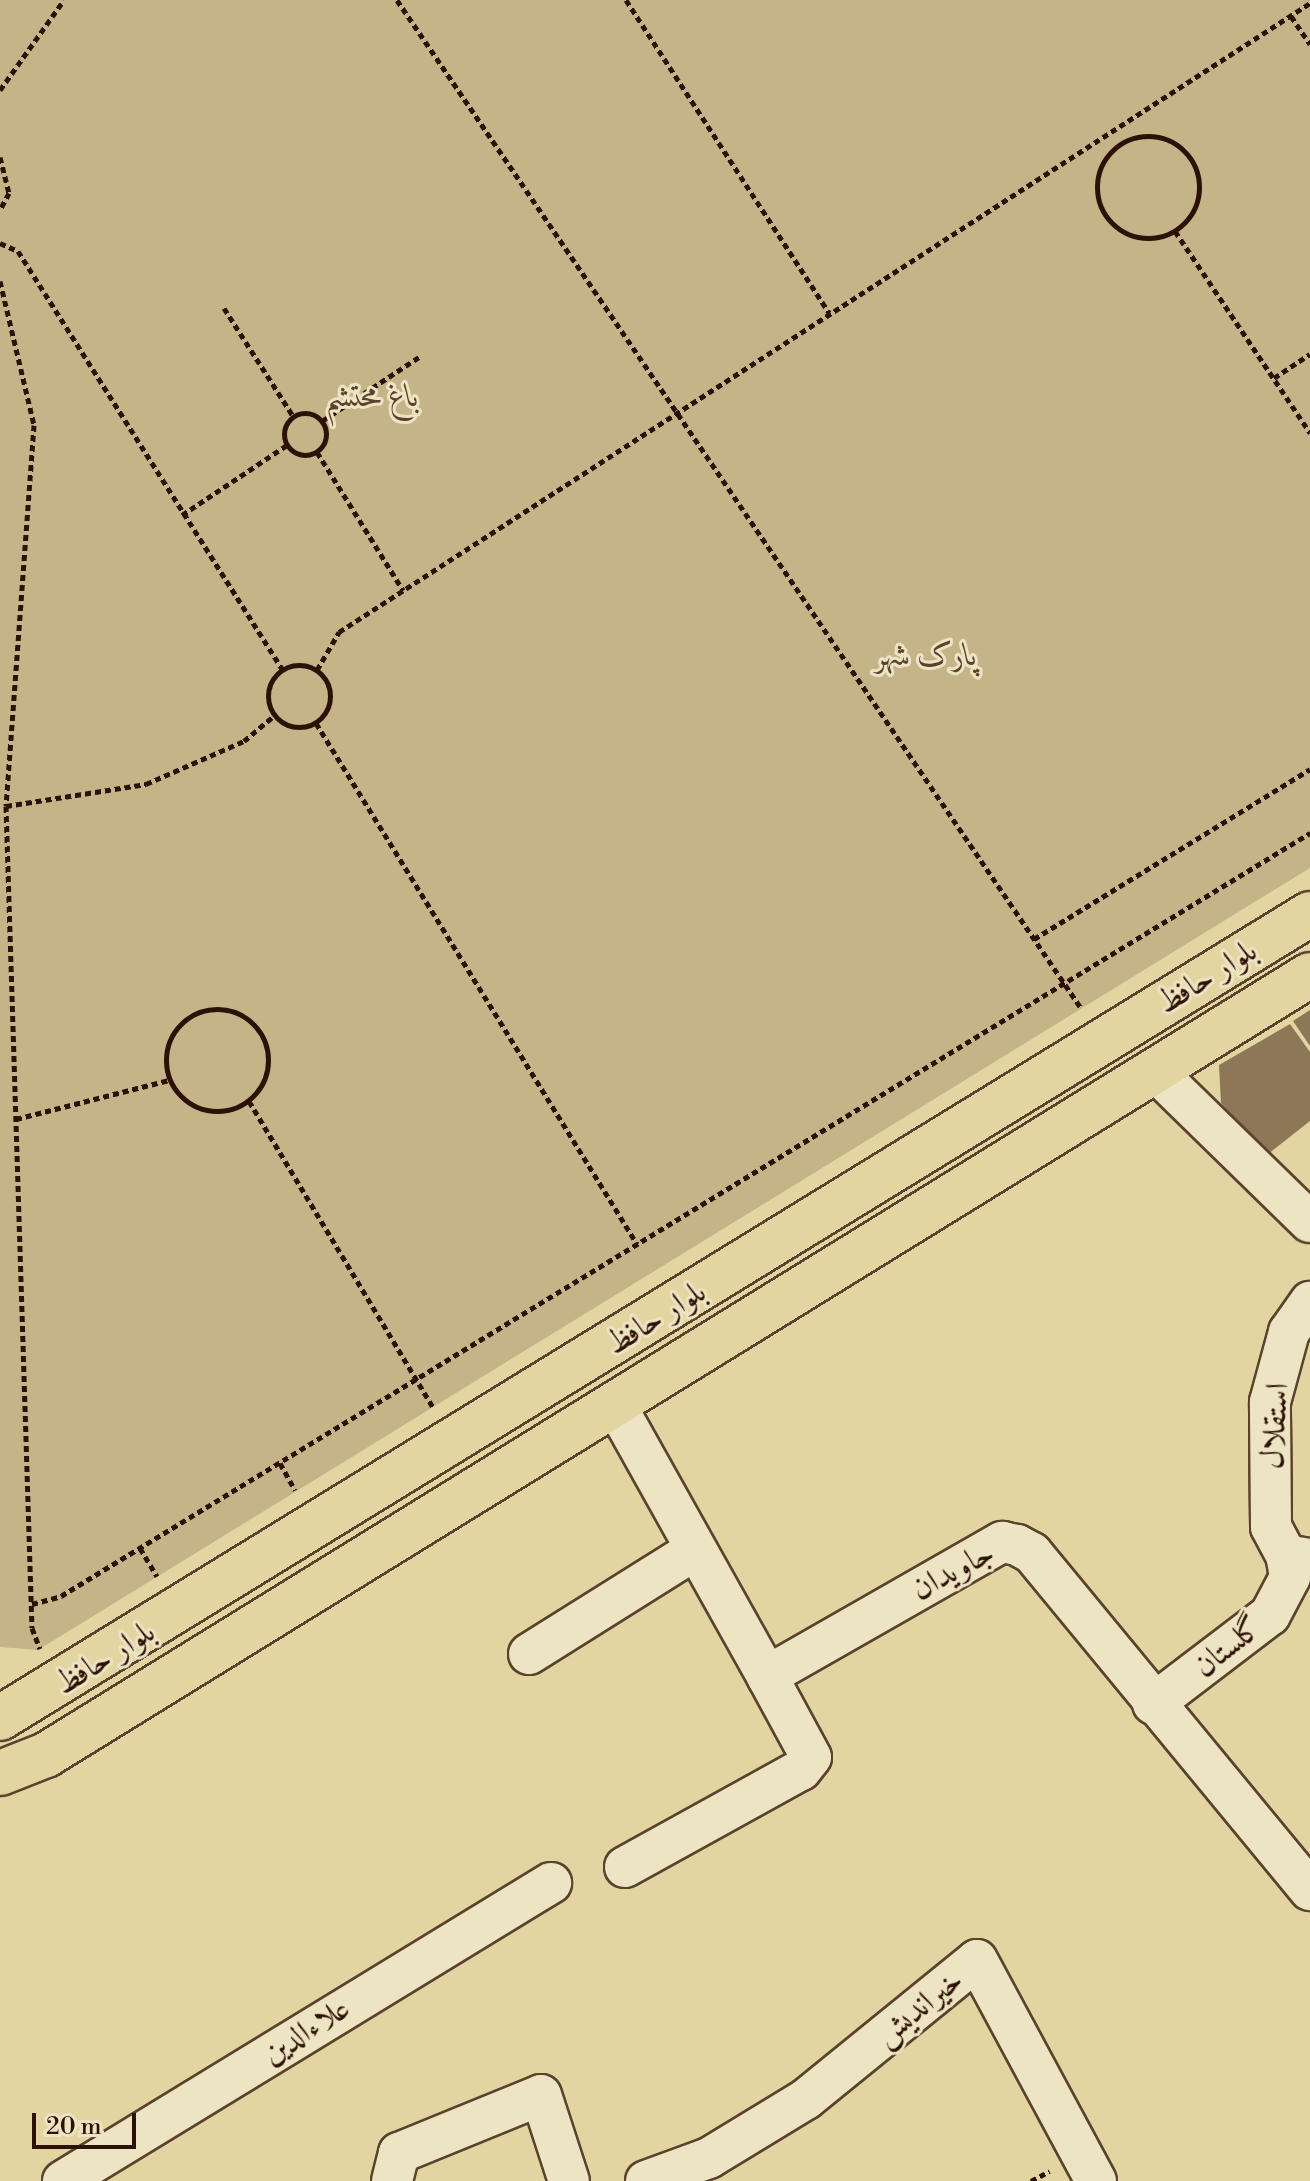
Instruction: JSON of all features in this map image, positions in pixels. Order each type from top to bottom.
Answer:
[{"type":"main road","name":"بلوار حافظ","points":[[0,1718],[55,1689],[1106,1024],[1310,914]]},
{"type":"main road","name":"بلوار حافظ","points":[[0,1773],[46,1755],[1310,975]]},
{"type":"main road","points":[[1106,1024],[1155,1071]]},
{"type":"street","points":[[1155,1071],[1310,1222]]},
{"type":"street","name":"استقلال","points":[[1298,1557],[1271,1527],[1270,1402],[1289,1332],[1310,1302]]},
{"type":"street","points":[[615,1404],[808,1746],[806,1764],[625,1867]]},
{"type":"street","name":"جاویدان","points":[[767,1676],[1002,1542],[1032,1553],[1153,1704],[1310,1890]]},
{"type":"street","points":[[529,1654],[695,1550]]},
{"type":"street","name":"گلستان","points":[[1153,1704],[1270,1615],[1298,1557]]},
{"type":"street","name":"علاءالدین","points":[[63,2181],[551,1883]]},
{"type":"street","name":"خیراندیش","points":[[646,2181],[709,2158],[806,2099],[977,1960],[1096,2181]]},
{"type":"street","points":[[392,2171],[541,2095],[569,2181]]},
{"type":"path","points":[[0,90],[64,0]]},
{"type":"path","points":[[397,0],[1064,983],[1106,1024]]},
{"type":"path","points":[[626,0],[829,313]]},
{"type":"path","points":[[317,670],[339,632],[1310,3]]},
{"type":"path","points":[[1291,16],[1310,44]]},
{"type":"path","points":[[1113,131],[1121,143]]},
{"type":"path","points":[[1121,143],[1165,139],[1190,161],[1199,193],[1175,231]]},
{"type":"path","points":[[1121,143],[1096,181],[1105,214],[1130,236],[1175,231]]},
{"type":"path","points":[[0,157],[9,193],[0,210]]},
{"type":"path","points":[[1175,231],[1310,433]]},
{"type":"path","points":[[0,243],[18,251],[282,669]]},
{"type":"path","points":[[0,281],[34,425],[6,806],[32,1628],[55,1689]]},
{"type":"path","points":[[224,308],[293,416]]},
{"type":"path","points":[[1274,378],[1310,354]]},
{"type":"path","points":[[322,421],[419,357]]},
{"type":"path","points":[[309,413],[322,421],[326,438],[317,452],[300,455],[287,445],[284,429],[293,416],[309,413]]},
{"type":"path","points":[[182,515],[287,445]]},
{"type":"path","points":[[317,452],[403,590]]},
{"type":"path","points":[[282,669],[317,670]]},
{"type":"path","points":[[282,669],[268,691],[275,715],[294,727],[316,723],[331,703],[317,670]]},
{"type":"path","points":[[6,806],[146,784],[244,741],[275,715]]},
{"type":"path","points":[[316,723],[637,1244]]},
{"type":"path","points":[[1034,939],[1310,769]]},
{"type":"path","points":[[32,1604],[61,1596],[1310,833]]},
{"type":"path","points":[[230,1010],[254,1025],[268,1050],[265,1078],[249,1101],[232,1110],[195,1107],[169,1080],[169,1043],[178,1027],[193,1014],[230,1010]]},
{"type":"path","points":[[16,1119],[169,1080]]},
{"type":"path","points":[[249,1101],[438,1416]]},
{"type":"path","points":[[280,1463],[302,1502]]},
{"type":"path","points":[[140,1548],[163,1587]]},
{"type":"green space","name":"پارک شهر","points":[[0,0],[1310,0],[1310,868],[38,1650],[0,1647]]},
{"type":"building","points":[[1310,1010],[1310,1046],[1293,1021]]},
{"type":"building","points":[[1290,1024],[1310,1052],[1310,1121],[1268,1154],[1221,1103],[1219,1065]]},
{"type":"park label","name":"باغ محتشم","points":[[372,396]]}]
